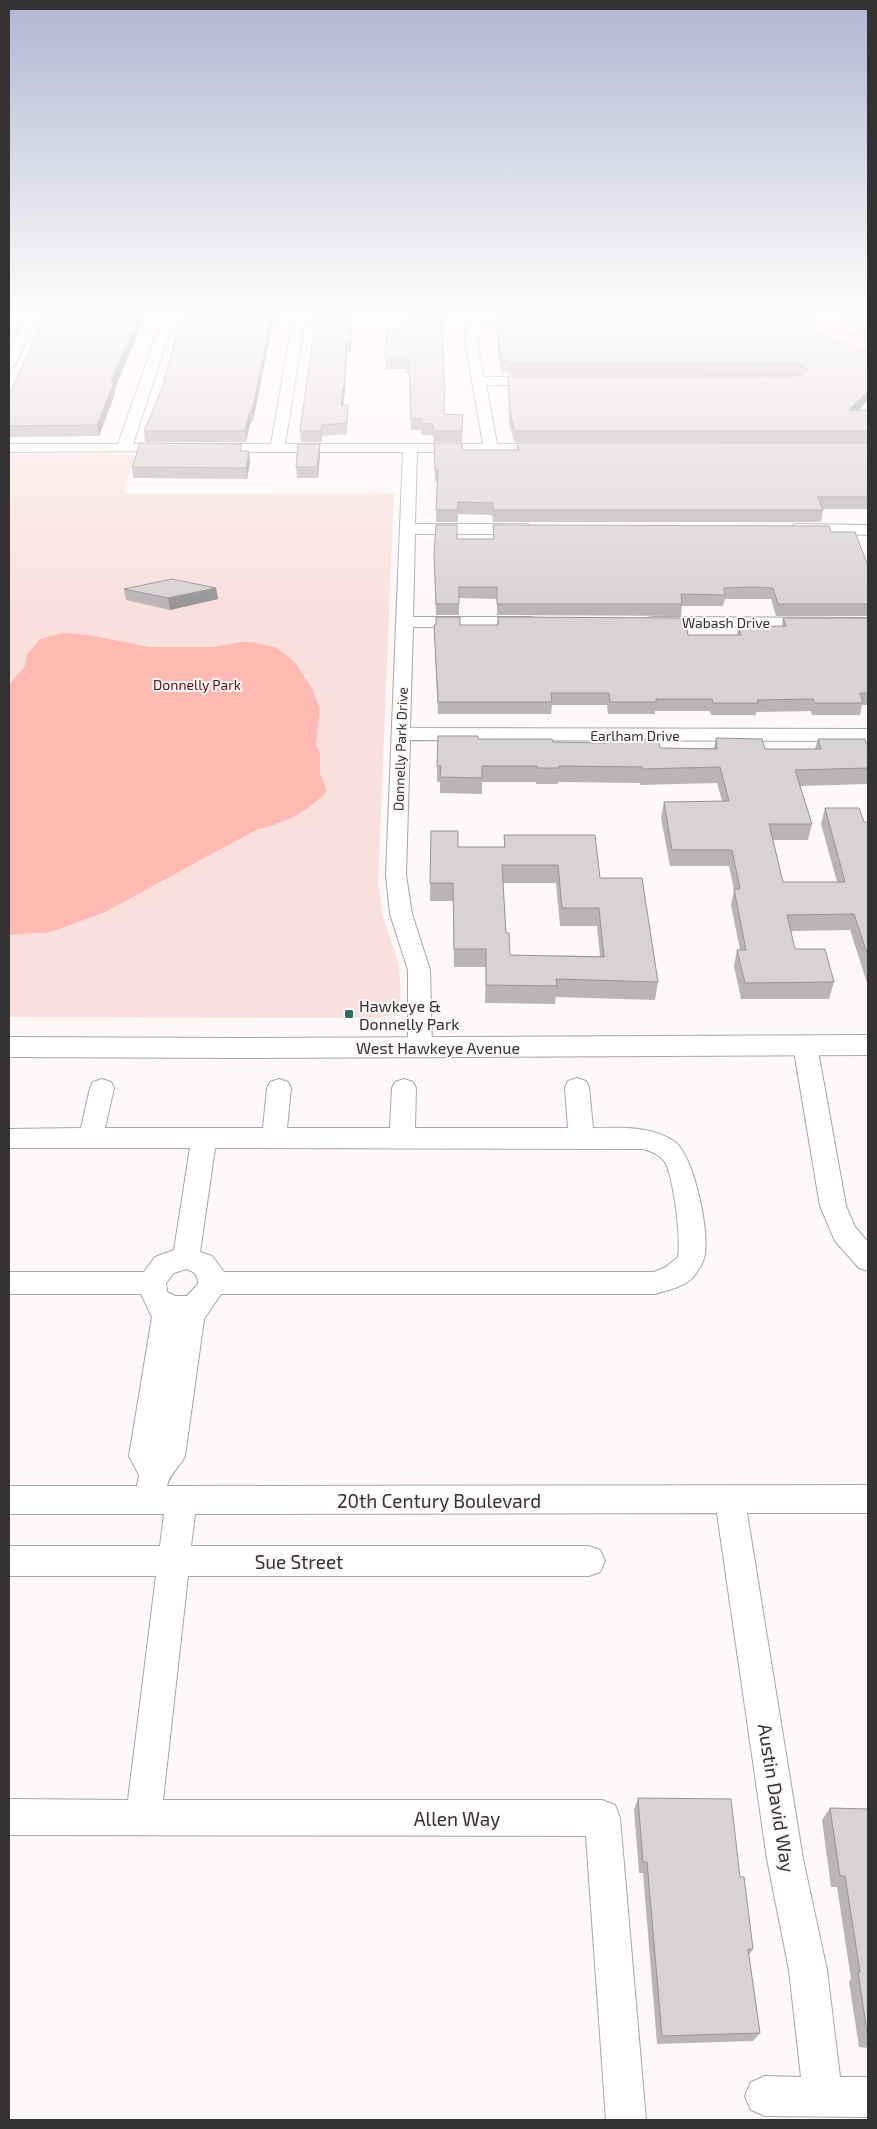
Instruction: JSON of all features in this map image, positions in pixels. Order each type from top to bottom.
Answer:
[{"type":"street","points":[[124,448],[136,412]]},
{"type":"street","points":[[277,448],[283,412]]},
{"type":"street","points":[[484,412],[491,448]]},
{"type":"street","points":[[9,448],[560,448]]},
{"type":"street","name":"Donnelly Park Drive","points":[[410,448],[396,875],[401,914],[417,958],[419,970],[420,1047]]},
{"type":"street","points":[[408,529],[537,529]]},
{"type":"street","points":[[786,529],[868,530]]},
{"type":"street","points":[[404,622],[542,622]]},
{"type":"street","name":"Wabash Drive","points":[[641,622],[868,622]]},
{"type":"street","name":"Earlham Drive","points":[[401,734],[868,735]]},
{"type":"street","points":[[805,1045],[833,1206],[844,1233],[868,1260]]},
{"type":"street","name":"West Hawkeye Avenue","points":[[9,1047],[868,1045]]},
{"type":"street","points":[[577,1087],[581,1138]]},
{"type":"street","points":[[91,1138],[102,1088]]},
{"type":"street","points":[[274,1138],[279,1088]]},
{"type":"street","points":[[402,1138],[404,1088]]},
{"type":"street","points":[[9,1138],[638,1138],[652,1141],[665,1148],[675,1157],[681,1169],[693,1244],[692,1258],[684,1270],[671,1279],[654,1283],[205,1294],[178,1309],[157,1293],[9,1283]]},
{"type":"street","points":[[186,1258],[204,1138]]},
{"type":"street","points":[[143,1817],[174,1561],[162,1491],[144,1456],[166,1317],[157,1293],[160,1268],[177,1259],[186,1258],[196,1260],[209,1269],[205,1294],[190,1318],[170,1456],[162,1491]]},
{"type":"street","name":"20th Century Boulevard","points":[[9,1500],[162,1491],[730,1500],[868,1499]]},
{"type":"street","name":"Austin David Way","points":[[730,1500],[785,1859],[808,1970],[822,2096]]},
{"type":"street","name":"Sue Street","points":[[9,1561],[589,1561]]},
{"type":"street","name":"Allen Way","points":[[9,1817],[602,1818],[626,2120]]},
{"type":"street","points":[[765,2096],[868,2097]]},
{"type":"green space","name":"Donnelly Park","points":[[9,454],[135,454],[123,494],[394,493],[378,883],[383,917],[399,965],[401,1003],[396,1013],[380,1018],[9,1017]]},
{"type":"shaded area","points":[[62,633],[89,635],[149,647],[214,647],[241,642],[253,642],[277,648],[294,661],[311,687],[320,709],[316,745],[320,754],[320,774],[327,791],[311,806],[294,816],[277,824],[256,830],[105,912],[51,932],[9,935],[9,685],[25,666],[27,654],[40,639]]},
{"type":"building","points":[[9,412],[102,412],[97,425],[9,426]]},
{"type":"building","points":[[152,412],[250,412],[245,431],[144,431]]},
{"type":"building","points":[[303,412],[348,412],[347,423],[322,425],[321,431],[300,431]]},
{"type":"building","points":[[411,412],[444,412],[444,414],[463,415],[462,431],[433,431],[433,424],[421,424],[421,419],[411,419]]},
{"type":"building","points":[[510,412],[868,412],[868,431],[514,431]]},
{"type":"building","points":[[140,443],[242,444],[240,451],[249,451],[246,468],[132,467]]},
{"type":"building","points":[[434,443],[462,443],[462,450],[519,450],[517,443],[868,443],[868,497],[818,497],[823,510],[493,510],[493,503],[458,502],[458,510],[436,510],[438,470],[435,470]]},
{"type":"building","points":[[298,444],[320,444],[317,467],[296,467]]},
{"type":"building","points":[[436,525],[457,525],[457,539],[494,539],[493,525],[829,526],[831,532],[855,532],[868,566],[868,604],[778,604],[773,588],[753,587],[724,588],[725,595],[681,594],[682,604],[497,604],[497,587],[459,587],[459,604],[436,604],[434,555]]},
{"type":"building","points":[[172,579],[216,588],[168,598],[124,589]]},
{"type":"building","points":[[436,617],[460,617],[460,625],[498,625],[498,617],[685,618],[688,635],[741,635],[738,627],[786,626],[783,618],[868,618],[868,693],[860,693],[863,703],[815,703],[813,699],[757,700],[758,703],[713,703],[712,699],[656,699],[656,702],[610,702],[609,693],[551,693],[552,702],[438,702],[434,625],[436,625]]},
{"type":"building","points":[[438,736],[478,736],[478,739],[552,739],[553,742],[607,743],[606,739],[658,739],[660,748],[717,749],[716,738],[762,739],[765,749],[821,749],[818,739],[865,739],[866,744],[868,744],[868,768],[795,770],[812,824],[769,824],[783,882],[845,882],[825,808],[859,808],[864,822],[868,822],[868,956],[854,914],[787,915],[795,949],[825,949],[834,982],[745,983],[737,950],[746,950],[734,889],[740,889],[732,850],[672,850],[664,802],[729,801],[720,767],[642,769],[642,767],[559,766],[559,768],[537,768],[537,766],[482,766],[482,778],[440,777],[441,766],[437,766]]},
{"type":"building","points":[[431,831],[458,831],[458,847],[505,847],[504,835],[595,835],[600,878],[642,878],[658,982],[556,979],[557,986],[486,985],[486,949],[454,949],[453,883],[430,883]],"holes":[[[502,865],[558,865],[562,908],[599,908],[604,957],[510,955],[509,933],[506,933]]]},
{"type":"building","points":[[638,1798],[731,1799],[740,1877],[744,1877],[753,1949],[748,1949],[760,2033],[662,2036],[647,1862],[643,1862]]},
{"type":"building","points":[[830,1808],[868,1809],[868,2039],[845,1876],[840,1876]]},
{"type":"place","name":"Hawkeye & Donnelly Park","points":[[349,1014]]}]
